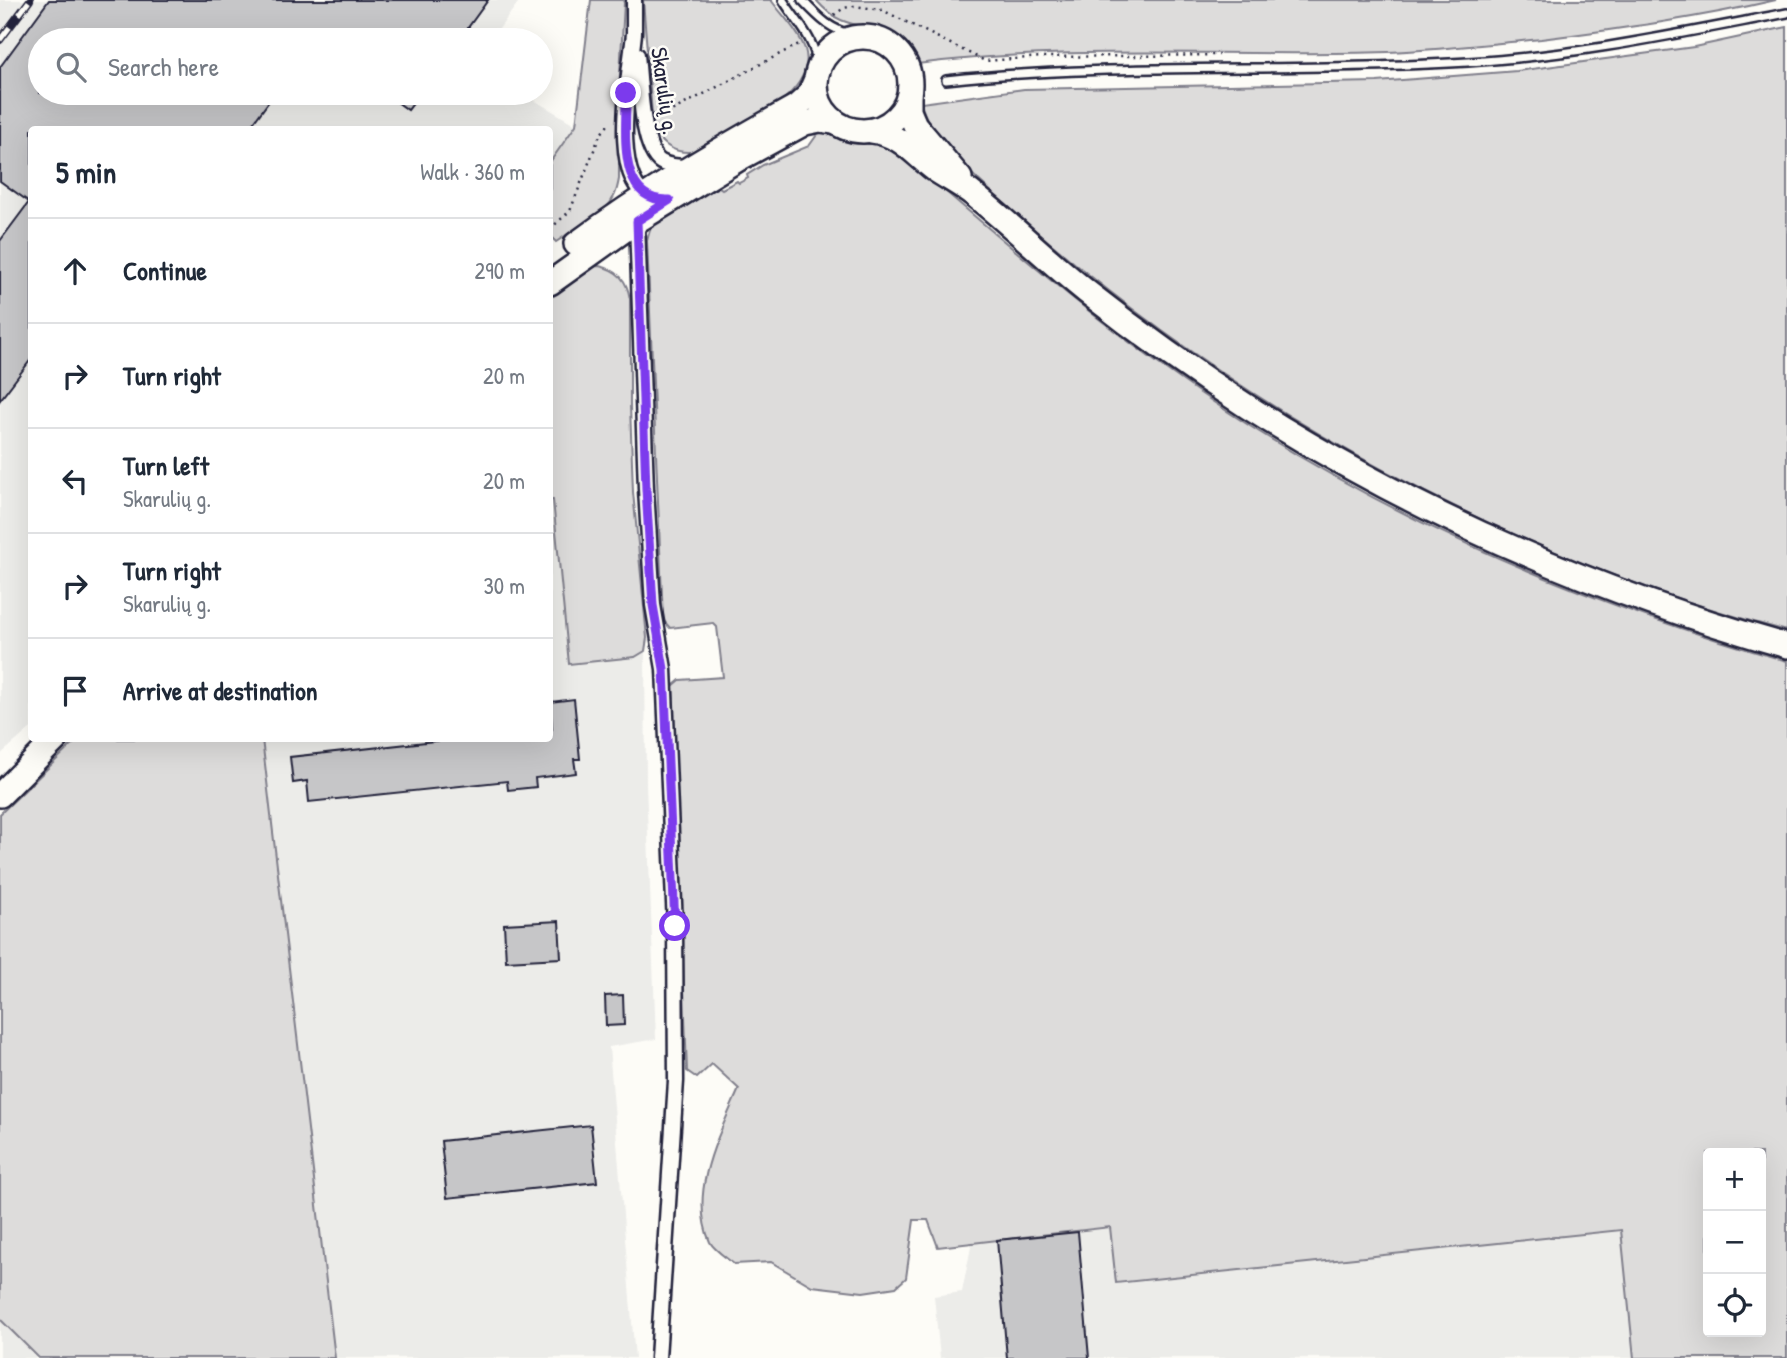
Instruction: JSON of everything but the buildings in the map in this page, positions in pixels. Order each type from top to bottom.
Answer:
[{"type":"main road","points":[[553,262],[644,195],[797,106],[808,95],[817,73],[833,47],[856,36],[883,40],[903,57],[909,69],[909,111],[915,125],[973,194]]},
{"type":"main road","points":[[817,73],[819,103],[834,122]]},
{"type":"main road","points":[[872,131],[895,119],[909,96]]},
{"type":"main road","points":[[553,281],[670,200],[805,123],[820,120],[834,122],[852,130],[887,133],[901,141],[935,170],[973,194],[1086,291],[1165,351],[1247,406],[1355,470],[1456,523],[1560,569],[1655,605],[1787,646]]},
{"type":"main road","points":[[0,795],[53,742]]},
{"type":"street","name":"Skarulių g.","points":[[634,0],[634,33],[646,138],[651,152],[660,162],[675,167],[690,166]]},
{"type":"street","name":"Skarulių g.","points":[[634,33],[626,93],[626,156],[629,169],[644,195]]},
{"type":"street","points":[[644,195],[657,201],[670,200]]},
{"type":"street","points":[[637,221],[646,489],[653,605],[664,669],[675,926],[676,1081],[658,1358]]},
{"type":"lane","points":[[783,0],[816,51],[817,73]]},
{"type":"lane","points":[[802,0],[839,33],[856,36]]},
{"type":"lane","points":[[946,80],[1088,71],[1298,69],[1473,62],[1574,51],[1787,13]]},
{"type":"path","points":[[825,23],[839,11],[849,7],[882,10],[985,61],[1042,57],[1226,55]]},
{"type":"path","points":[[644,119],[662,116],[793,49],[809,37]]},
{"type":"path","points":[[553,226],[570,211],[603,130],[611,123],[626,121]]},
{"type":"shaded area","points":[[0,0],[520,0],[500,28],[28,28],[28,105],[542,105],[576,125],[553,158],[553,126],[28,126],[28,731],[0,755]]},
{"type":"shaded area","points":[[591,0],[623,0],[619,179],[615,195],[605,209],[556,242],[553,239],[553,158],[576,125]]},
{"type":"shaded area","points":[[643,0],[771,0],[795,30],[805,49],[806,66],[799,82],[769,111],[698,151],[683,152],[671,148],[661,140],[653,127]]},
{"type":"shaded area","points":[[816,0],[1776,0],[1630,27],[1426,50],[1035,54],[917,64],[902,41],[893,35],[841,20],[827,12]]},
{"type":"shaded area","points":[[1787,27],[1787,631],[1682,600],[1579,562],[1478,518],[1380,468],[1285,413],[1193,353],[1104,287],[1020,217],[948,149],[936,134],[921,103],[1024,89],[1377,82],[1517,71],[1694,47]]},
{"type":"shaded area","points":[[819,132],[876,142],[902,154],[1069,295],[1138,348],[1244,422],[1317,467],[1391,507],[1545,578],[1705,636],[1787,661],[1787,1358],[1634,1358],[1621,1230],[1116,1283],[1110,1227],[938,1247],[928,1220],[914,1220],[906,1278],[896,1287],[863,1292],[812,1286],[771,1262],[734,1264],[712,1245],[704,1223],[704,1184],[715,1144],[739,1089],[712,1064],[697,1078],[687,1071],[673,686],[680,680],[723,677],[717,627],[713,623],[670,628],[663,620],[647,241],[650,229],[661,215],[719,187],[722,189],[737,181],[739,183],[763,165],[809,146]]},
{"type":"shaded area","points":[[599,266],[611,270],[627,286],[630,299],[633,492],[647,638],[645,651],[635,657],[569,664],[553,500],[553,291],[588,267]]},
{"type":"shaded area","points":[[553,499],[569,664],[635,657],[645,651],[646,784],[656,1039],[609,1047],[635,1358],[335,1358],[262,742],[553,742]]},
{"type":"shaded area","points":[[75,742],[262,742],[335,1358],[39,1358],[0,1319],[0,814]]},
{"type":"shaded area","points":[[1110,1227],[1117,1283],[1621,1230],[1634,1358],[940,1358],[934,1296],[962,1292],[972,1242]]},
{"type":"shaded area","points":[[0,1319],[39,1358],[0,1358]]},
{"type":"railway","points":[[0,40],[30,0]]},
{"type":"route","points":[[626,93],[626,156],[629,169],[644,195],[657,201],[670,200],[637,221],[646,489],[653,605],[664,669],[675,926]]}]
